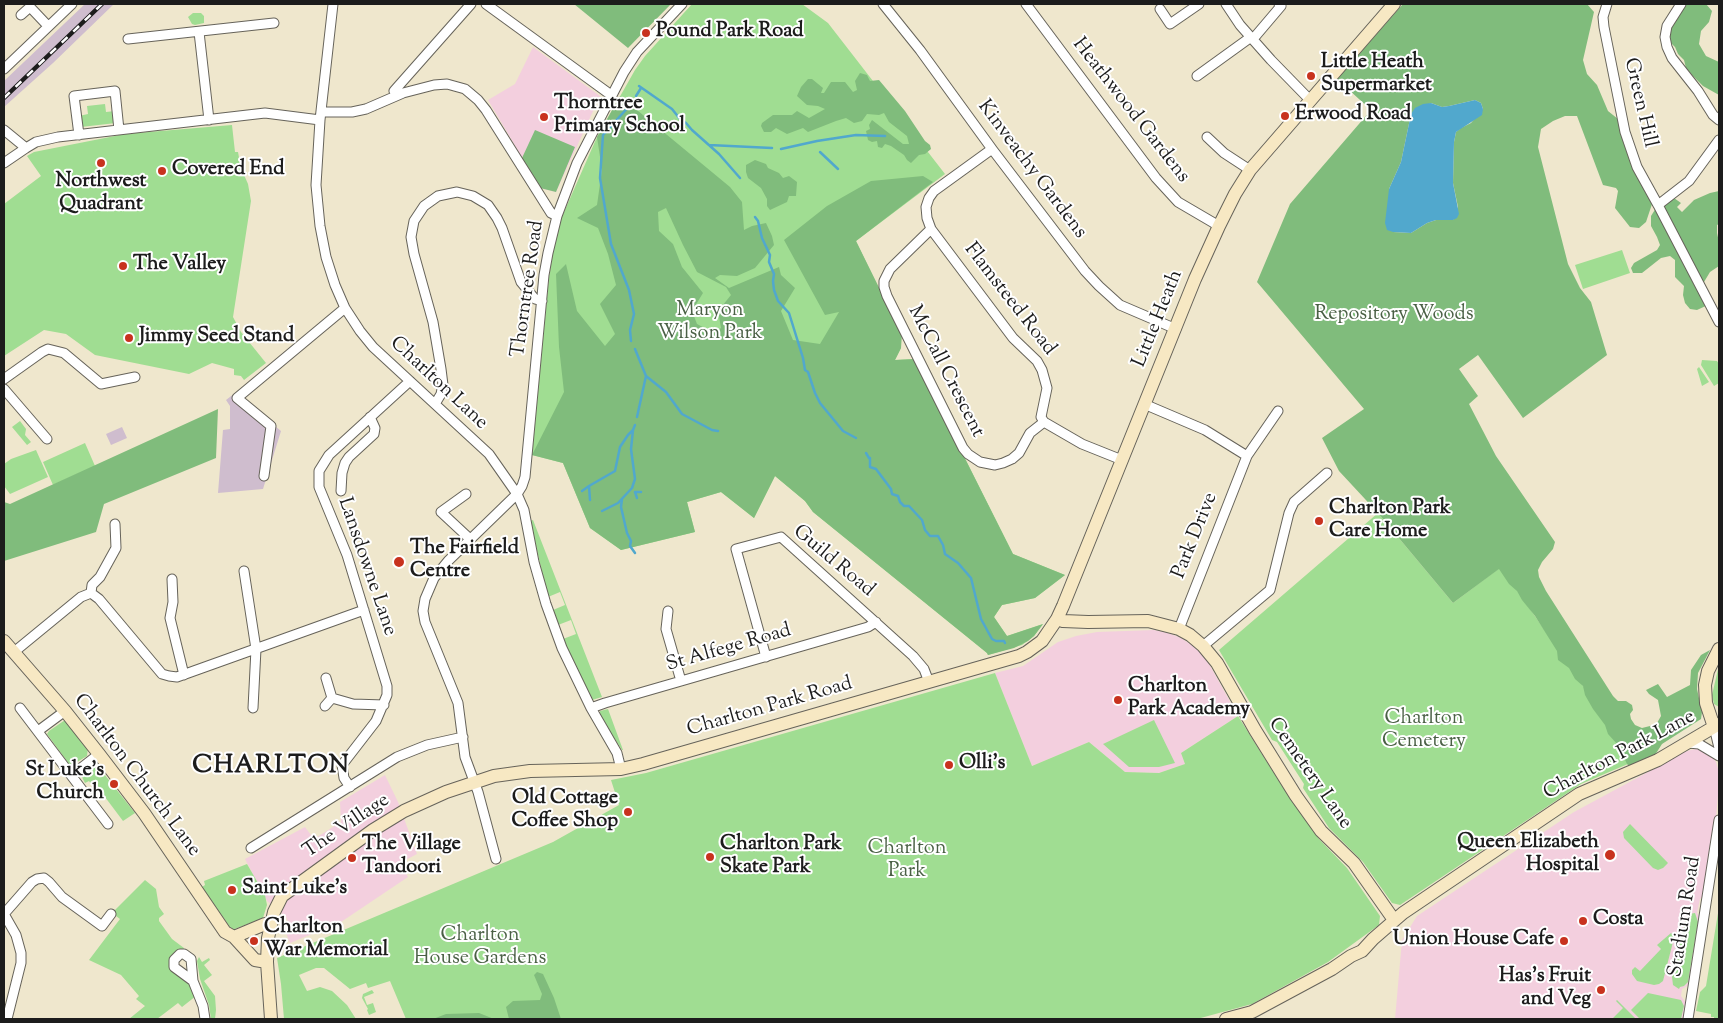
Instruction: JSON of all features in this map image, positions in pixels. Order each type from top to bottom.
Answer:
[{"type":"main road","name":"Little Heath","points":[[1057,619],[1144,404],[1234,194],[1250,170],[1394,4]]},
{"type":"main road","name":"Cemetery Lane","points":[[1057,619],[1068,622],[1148,621],[1179,629],[1203,646],[1216,663],[1296,796],[1321,831],[1354,863],[1394,920]]},
{"type":"main road","name":"Charlton Park Road","points":[[474,782],[494,776],[530,771],[621,770],[1028,652],[1042,641],[1057,619]]},
{"type":"main road","name":"Charlton Church Lane","points":[[4,642],[65,711],[144,813],[225,932],[234,937],[255,960],[267,962]]},
{"type":"main road","points":[[1717,726],[1706,702],[1705,685],[1708,672],[1719,649]]},
{"type":"main road","name":"Charlton Park Lane","points":[[1226,1019],[1252,1012],[1332,969],[1366,948],[1394,920],[1579,794],[1658,760],[1717,726]]},
{"type":"main road","name":"The Village","points":[[270,1019],[267,962],[268,938],[274,912],[282,896],[372,830],[410,808],[474,782]]},
{"type":"main road","points":[[234,937],[265,924],[270,925]]},
{"type":"street","points":[[4,69],[72,4]]},
{"type":"street","name":"Charlton Lane","points":[[333,4],[320,116],[316,185],[320,226],[326,257],[335,285],[345,308],[373,347],[488,454],[517,494],[524,510],[534,562],[546,604],[562,648],[591,708],[617,753],[621,770]]},
{"type":"street","points":[[396,96],[394,91],[471,4]]},
{"type":"street","points":[[486,4],[611,95]]},
{"type":"street","name":"Thorntree Road","points":[[517,494],[522,486],[524,477],[548,253],[557,216],[577,163],[624,72],[637,52],[682,4]]},
{"type":"street","name":"Kinveachy Gardens","points":[[884,4],[1069,250],[1099,286],[1120,305],[1176,328]]},
{"type":"street","name":"Heathwood Gardens","points":[[1026,4],[1156,178],[1178,202],[1219,226]]},
{"type":"street","points":[[1160,9],[1170,24],[1199,4]]},
{"type":"street","points":[[1226,4],[1240,25],[1310,100]]},
{"type":"street","points":[[1197,76],[1252,38],[1281,6],[1279,4]]},
{"type":"street","name":"Green Hill","points":[[1607,4],[1604,27],[1625,132],[1637,167],[1719,322]]},
{"type":"street","name":"Green Hill","points":[[1681,4],[1668,26],[1665,37],[1667,47],[1672,58],[1698,91],[1713,115],[1719,120]]},
{"type":"street","points":[[21,15],[30,7],[48,26]]},
{"type":"street","points":[[128,39],[274,23]]},
{"type":"street","points":[[199,32],[209,120]]},
{"type":"street","points":[[4,163],[26,148],[47,139],[264,113],[320,116],[352,112],[366,109],[416,89],[447,84],[456,85],[478,100],[551,213],[557,216]]},
{"type":"street","points":[[79,135],[74,96],[115,91],[119,130]]},
{"type":"street","points":[[4,130],[26,148]]},
{"type":"street","points":[[1207,137],[1224,153],[1250,170]]},
{"type":"street","points":[[1658,205],[1690,181],[1719,140]]},
{"type":"street","name":"Flamsteed Road","points":[[992,148],[934,191],[926,207],[926,218],[931,228],[1013,338],[1037,361],[1042,370],[1047,388],[1042,411],[1044,422]]},
{"type":"street","points":[[435,404],[441,394],[443,385],[441,369],[433,322],[411,238],[414,221],[424,206],[438,196],[457,192],[473,196],[488,206],[502,228],[521,282],[535,299],[542,301]]},
{"type":"street","name":"McCall Crescent","points":[[931,228],[890,269],[884,281],[884,287],[964,448],[968,454],[980,462],[995,465],[1003,463],[1019,453],[1030,433],[1044,422]]},
{"type":"street","points":[[264,476],[271,426],[237,398],[345,308]]},
{"type":"street","points":[[4,379],[48,349],[64,354],[101,384],[135,377]]},
{"type":"street","name":"Lansdowne Lane","points":[[350,787],[344,778],[342,765],[376,721],[387,695],[386,679],[347,555],[319,486],[319,471],[329,455],[410,381]]},
{"type":"street","points":[[4,389],[47,438]]},
{"type":"street","points":[[1144,404],[1205,430],[1247,456]]},
{"type":"street","name":"Park Drive","points":[[1179,629],[1247,456],[1278,411]]},
{"type":"street","points":[[341,491],[342,473],[349,456],[374,434],[375,428],[370,417]]},
{"type":"street","points":[[1044,422],[1082,444],[1122,460]]},
{"type":"street","points":[[1203,646],[1270,590],[1292,507],[1303,493],[1328,473]]},
{"type":"street","points":[[466,494],[441,512],[470,539]]},
{"type":"street","points":[[496,859],[466,756],[458,703],[429,636],[424,622],[423,611],[425,599],[434,578],[470,539],[517,494]]},
{"type":"street","points":[[91,593],[92,585],[100,577],[116,548],[115,524]]},
{"type":"street","name":"Guild Road","points":[[766,657],[736,549],[781,536],[921,664],[929,682]]},
{"type":"street","points":[[244,571],[256,649],[253,708]]},
{"type":"street","points":[[172,579],[173,602],[170,618],[184,676]]},
{"type":"street","points":[[14,652],[81,597],[91,593],[96,595],[162,674],[169,676],[184,676],[364,610]]},
{"type":"street","points":[[668,612],[666,629],[681,681]]},
{"type":"street","name":"St Alfege Road","points":[[591,708],[868,627],[876,622]]},
{"type":"street","points":[[326,678],[332,698]]},
{"type":"street","points":[[332,698],[352,704],[384,705]]},
{"type":"street","points":[[325,706],[332,698]]},
{"type":"street","points":[[20,708],[108,824]]},
{"type":"street","points":[[38,732],[65,711]]},
{"type":"street","points":[[1717,726],[1719,748]]},
{"type":"street","points":[[251,848],[397,757],[414,749],[440,741],[463,737]]},
{"type":"street","points":[[1686,743],[1699,744],[1719,756]]},
{"type":"street","points":[[72,775],[99,754]]},
{"type":"street","name":"Stadium Road","points":[[1688,1019],[1719,820]]},
{"type":"street","points":[[7,1019],[20,974],[21,953],[16,935],[4,914],[32,882],[44,878],[62,897],[102,926],[111,914]]},
{"type":"street","points":[[194,981],[203,1006],[205,1019]]},
{"type":"shaded area","points":[[85,4],[114,4],[4,107],[4,81]]},
{"type":"shaded area","name":"Thorntree Primary School","points":[[533,47],[600,96],[556,192],[540,188],[488,100],[515,84]]},
{"type":"shaded area","points":[[235,393],[281,431],[263,489],[218,493],[223,430],[230,429],[230,406],[226,400]]},
{"type":"shaded area","points":[[122,427],[127,438],[111,445],[106,434]]},
{"type":"shaded area","name":"Charlton Park Academy","points":[[1154,630],[1181,638],[1198,649],[1208,662],[1238,716],[1181,753],[1185,764],[1159,773],[1125,772],[1089,742],[1032,766],[995,673],[1023,666],[1058,642],[1076,636],[1097,632]]},
{"type":"shaded area","name":"Queen Elizabeth Hospital","points":[[1700,749],[1712,756],[1719,772],[1719,784],[1716,818],[1704,895],[1700,899],[1697,913],[1700,917],[1689,985],[1682,989],[1681,996],[1687,1004],[1683,1019],[1395,1019],[1402,940],[1417,916],[1574,812],[1687,751]]},
{"type":"shaded area","points":[[385,775],[398,802],[417,854],[400,863],[408,877],[341,922],[290,943],[284,928],[290,926],[286,917],[267,901],[245,859],[305,827],[314,839],[341,822],[340,802]]},
{"type":"green space","points":[[574,4],[671,4],[628,48]]},
{"type":"green space","name":"Maryon Wilson Park","points":[[692,4],[802,4],[828,23],[945,174],[856,241],[877,285],[901,348],[895,360],[915,359],[1013,554],[1065,575],[1035,598],[1002,605],[994,617],[1007,636],[1043,624],[1034,636],[1022,645],[988,655],[813,512],[805,501],[775,476],[754,518],[721,492],[687,502],[695,532],[621,550],[590,528],[563,463],[532,455],[549,277],[557,228],[597,137],[635,70],[645,56]]},
{"type":"green space","name":"Repository Woods","points":[[1403,4],[1587,4],[1594,12],[1583,60],[1587,74],[1597,85],[1608,111],[1623,123],[1654,198],[1646,222],[1639,228],[1630,227],[1615,208],[1618,191],[1616,188],[1603,185],[1577,116],[1565,116],[1541,129],[1538,147],[1568,264],[1580,288],[1591,302],[1607,355],[1523,418],[1478,355],[1459,369],[1478,396],[1469,404],[1496,456],[1555,542],[1553,549],[1538,570],[1539,577],[1613,696],[1618,701],[1626,701],[1632,705],[1633,710],[1630,714],[1635,725],[1642,728],[1650,726],[1657,723],[1661,716],[1658,700],[1646,690],[1658,684],[1667,697],[1690,685],[1691,670],[1701,655],[1710,650],[1698,673],[1697,689],[1702,712],[1701,719],[1662,744],[1655,755],[1630,767],[1618,745],[1608,734],[1605,725],[1593,709],[1585,695],[1583,686],[1575,679],[1569,668],[1558,660],[1557,651],[1535,616],[1499,569],[1453,603],[1378,513],[1339,471],[1322,438],[1364,409],[1257,282],[1290,204],[1371,110],[1337,79]],"holes":[[[1475,100],[1481,103],[1483,109],[1471,123],[1456,132],[1453,183],[1458,207],[1453,220],[1436,220],[1411,233],[1393,232],[1389,189],[1401,162],[1411,114],[1431,103],[1442,107]]]},
{"type":"green space","points":[[1681,4],[1706,4],[1712,11],[1709,22],[1701,31],[1699,44],[1706,56],[1719,62],[1719,95],[1703,86],[1693,76],[1686,68],[1684,60],[1678,54],[1675,47],[1665,37]]},
{"type":"green space","points":[[193,13],[201,13],[204,16],[204,23],[192,24],[188,17]]},
{"type":"green space","points":[[860,73],[867,75],[870,81],[879,80],[905,111],[931,149],[925,154],[919,155],[911,163],[904,155],[891,146],[885,144],[882,148],[878,147],[877,141],[872,142],[868,140],[866,131],[870,129],[869,125],[872,120],[903,144],[909,144],[907,136],[889,122],[884,113],[879,115],[867,114],[862,121],[854,123],[846,118],[808,132],[803,128],[787,134],[776,128],[771,132],[764,132],[761,126],[762,123],[773,115],[792,115],[797,111],[809,118],[825,109],[807,105],[797,96],[801,87],[808,79],[812,79],[823,88],[821,93],[824,93],[831,82],[845,82],[853,92],[857,90],[855,81]]},
{"type":"green space","name":"Maryon Wilson Park","points":[[620,96],[730,187],[742,202],[744,230],[766,223],[774,245],[755,268],[737,276],[720,275],[715,278],[729,288],[779,267],[781,275],[795,288],[781,311],[793,340],[820,344],[839,312],[825,315],[784,240],[827,206],[871,181],[923,176],[933,182],[856,241],[902,334],[901,348],[895,360],[915,359],[1013,554],[1065,575],[1035,598],[1002,605],[994,617],[1007,636],[1043,624],[1034,636],[1014,648],[988,655],[813,512],[805,501],[775,476],[754,518],[721,492],[687,502],[695,532],[621,550],[590,528],[563,463],[532,455],[564,392],[559,347],[556,274],[566,264],[577,311],[605,346],[615,334],[600,304],[616,285],[608,254],[598,228],[577,218],[597,205],[602,170],[597,137]],"holes":[[[666,208],[697,272],[726,287],[731,295],[718,311],[721,328],[714,333],[697,324],[692,311],[703,293],[682,267],[673,244],[659,231],[658,212]]]},
{"type":"green space","points":[[105,104],[106,112],[115,111],[116,123],[81,127],[79,116],[88,114],[87,106]]},
{"type":"green space","name":"The Valley","points":[[232,125],[235,152],[238,152],[251,201],[233,317],[241,332],[266,363],[244,380],[241,376],[234,375],[234,369],[212,363],[189,374],[95,355],[66,334],[44,330],[4,356],[4,204],[41,176],[27,156],[34,152],[125,134]]},
{"type":"green space","points":[[535,130],[575,147],[556,192],[540,188],[522,158]]},
{"type":"green space","points":[[755,160],[766,164],[768,168],[779,173],[783,178],[789,176],[797,182],[796,196],[789,196],[787,202],[770,210],[761,188],[748,178],[746,172],[746,165]]},
{"type":"green space","points":[[1719,191],[1719,224],[1717,225],[1717,233],[1719,266],[1710,272],[1704,282],[1703,291],[1710,304],[1697,310],[1690,309],[1685,303],[1683,295],[1684,286],[1675,277],[1675,260],[1670,256],[1661,258],[1642,273],[1633,273],[1631,268],[1634,263],[1657,250],[1660,245],[1651,226],[1651,216],[1656,208],[1667,199],[1674,198],[1681,203],[1677,207],[1682,212],[1694,200]]},
{"type":"green space","points":[[1622,250],[1630,273],[1583,289],[1575,265]]},
{"type":"green space","points":[[1702,360],[1717,361],[1719,364],[1719,383],[1714,386],[1701,365]]},
{"type":"green space","points":[[1699,367],[1709,382],[1702,386],[1697,369]]},
{"type":"green space","points":[[218,409],[216,458],[104,504],[96,532],[4,561],[4,502],[10,504]]},
{"type":"green space","points":[[20,421],[26,429],[25,435],[31,442],[27,445],[12,427]]},
{"type":"green space","points":[[85,443],[95,466],[53,485],[43,462]]},
{"type":"green space","points":[[36,450],[48,477],[10,494],[4,486],[4,464],[11,459]]},
{"type":"green space","name":"Charlton Cemetery","points":[[1378,513],[1453,603],[1501,567],[1635,761],[1581,784],[1400,905],[1392,903],[1363,862],[1329,828],[1303,788],[1304,784],[1277,742],[1272,740],[1219,650]]},
{"type":"green space","points":[[533,520],[602,697],[592,700],[589,697],[563,639],[576,634],[571,620],[558,625],[553,610],[565,605],[560,592],[548,597],[530,521]]},
{"type":"green space","points":[[1719,665],[1719,707],[1714,704],[1712,695]]},
{"type":"green space","name":"Charlton Park","points":[[995,673],[1032,766],[1089,742],[1125,772],[1159,773],[1185,764],[1181,753],[1238,716],[1282,786],[1319,839],[1347,868],[1380,916],[1379,925],[1328,962],[1252,1004],[1197,1019],[406,1019],[390,981],[368,988],[366,983],[350,989],[324,968],[316,968],[299,975],[307,991],[320,987],[332,991],[347,1005],[356,1019],[284,1019],[277,958],[553,842],[619,805],[611,780],[646,773]]},
{"type":"green space","points":[[608,709],[623,750],[600,716],[600,711]]},
{"type":"green space","points":[[65,720],[88,748],[87,756],[72,765],[69,764],[47,734]]},
{"type":"green space","points":[[1154,720],[1175,763],[1159,767],[1129,767],[1103,744]]},
{"type":"green space","points":[[97,765],[135,813],[123,821],[105,797],[102,799],[89,781],[85,783],[82,777],[83,774]]},
{"type":"green space","points":[[1630,824],[1668,863],[1663,868],[1658,870],[1653,868],[1624,838],[1623,832]]},
{"type":"green space","points":[[247,864],[265,895],[267,905],[263,918],[232,930],[202,887],[205,885],[204,881]]},
{"type":"green space","points":[[145,880],[156,889],[159,907],[164,914],[159,918],[159,921],[172,939],[184,948],[183,951],[171,958],[190,983],[196,996],[182,1007],[178,1003],[157,1019],[129,1019],[145,1006],[136,999],[139,996],[121,975],[89,960],[120,919],[112,913]]},
{"type":"green space","points":[[1719,907],[1719,1019],[1714,1019],[1714,1017],[1711,1017],[1711,1014],[1696,1011],[1700,992],[1706,986]]},
{"type":"green space","points":[[1695,913],[1698,922],[1688,982],[1679,989],[1673,985],[1672,977],[1686,918],[1689,914]]},
{"type":"green space","points":[[1671,933],[1674,938],[1663,981],[1654,985],[1637,981],[1632,974],[1632,970],[1635,967],[1640,971],[1661,949],[1657,945]]},
{"type":"green space","points":[[199,957],[202,962],[209,958],[210,960],[204,965],[212,975],[204,981],[215,996],[215,1019],[211,1019],[209,1005],[200,979],[197,961]]},
{"type":"green space","points":[[537,972],[543,974],[561,1019],[509,1019],[506,1007],[513,1001],[540,1000],[542,994],[534,975]]},
{"type":"green space","points":[[372,990],[374,993],[364,997],[367,1005],[373,1003],[376,1012],[369,1015],[362,998],[363,994]]},
{"type":"green space","points":[[1648,993],[1681,1000],[1684,1006],[1681,1019],[1640,1019],[1631,1010]]},
{"type":"green space","points":[[1617,1000],[1636,1019],[1612,1019],[1623,1008]]},
{"type":"green space","points":[[479,1013],[494,1019],[433,1019],[446,1014]]},
{"type":"water","points":[[1475,100],[1481,103],[1482,115],[1456,132],[1454,142],[1453,183],[1459,214],[1457,218],[1453,220],[1436,220],[1411,233],[1387,230],[1385,223],[1389,189],[1401,162],[1411,114],[1415,108],[1423,104],[1431,103],[1442,107]]},
{"type":"waterway","points":[[639,86],[672,109],[680,119],[719,154],[740,178]]},
{"type":"waterway","points":[[636,96],[641,88]]},
{"type":"waterway","points":[[631,341],[630,330],[634,314],[629,290],[611,244],[600,178],[603,135],[632,103]]},
{"type":"waterway","points":[[781,149],[856,135],[885,136]]},
{"type":"waterway","points":[[709,145],[772,148]]},
{"type":"waterway","points":[[820,152],[838,169]]},
{"type":"waterway","points":[[755,217],[770,255],[769,262],[774,274],[774,290],[778,301],[789,313],[805,370],[808,372],[815,393],[820,403],[843,431],[856,438]]},
{"type":"waterway","points":[[635,349],[646,376],[637,417]]},
{"type":"waterway","points":[[646,376],[666,392],[682,414],[712,430],[718,431]]},
{"type":"waterway","points":[[590,500],[589,486],[615,471],[620,447],[635,425]]},
{"type":"waterway","points":[[602,511],[618,503],[632,488],[635,479],[631,449],[633,430]]},
{"type":"waterway","points":[[866,453],[870,458],[870,467],[876,469],[891,489],[892,494],[898,496],[900,502],[904,506],[909,506],[922,520],[925,530],[930,536],[938,536],[945,554],[958,563],[971,578],[981,619],[992,639],[1004,641],[1005,643]]},
{"type":"waterway","points":[[582,491],[589,486]]},
{"type":"waterway","points":[[637,498],[635,492],[641,492]]},
{"type":"waterway","points":[[622,499],[621,507],[627,533],[631,541],[630,546],[635,553]]},
{"type":"railway","points":[[4,98],[102,4]]},
{"type":"place","name":"Pound Park Road","points":[[646,33]]},
{"type":"place","name":"Little Heath Supermarket","points":[[1311,76]]},
{"type":"place","name":"Erwood Road","points":[[1285,116]]},
{"type":"place","name":"Thorntree Primary School","points":[[544,117]]},
{"type":"place","name":"Northwest Quadrant","points":[[101,163]]},
{"type":"place","name":"Covered End","points":[[162,171]]},
{"type":"place","name":"The Valley","points":[[123,266]]},
{"type":"place","name":"Jimmy Seed Stand","points":[[129,338]]},
{"type":"place","name":"Charlton Park Care Home","points":[[1319,521]]},
{"type":"place","name":"The Fairfield Centre","points":[[399,562]]},
{"type":"place","name":"Charlton Park Academy","points":[[1118,700]]},
{"type":"place","name":"Olli's","points":[[949,765]]},
{"type":"place","name":"St Luke's Church","points":[[114,784]]},
{"type":"place","name":"Old Cottage Coffee Shop","points":[[628,812]]},
{"type":"place","name":"Queen Elizabeth Hospital","points":[[1610,855]]},
{"type":"place","name":"Charlton Park Skate Park","points":[[710,857]]},
{"type":"place","name":"The Village Tandoori","points":[[352,858]]},
{"type":"place","name":"Saint Luke's","points":[[232,890]]},
{"type":"place","name":"Costa","points":[[1583,921]]},
{"type":"place","name":"Charlton War Memorial","points":[[254,941]]},
{"type":"place","name":"Union House Cafe","points":[[1564,941]]},
{"type":"place","name":"Has’s Fruit and Veg","points":[[1601,990]]},
{"type":"district","name":"CHARLTON","points":[[271,768]]},
{"type":"park label","name":"Charlton House Gardens","points":[[480,948]]}]
